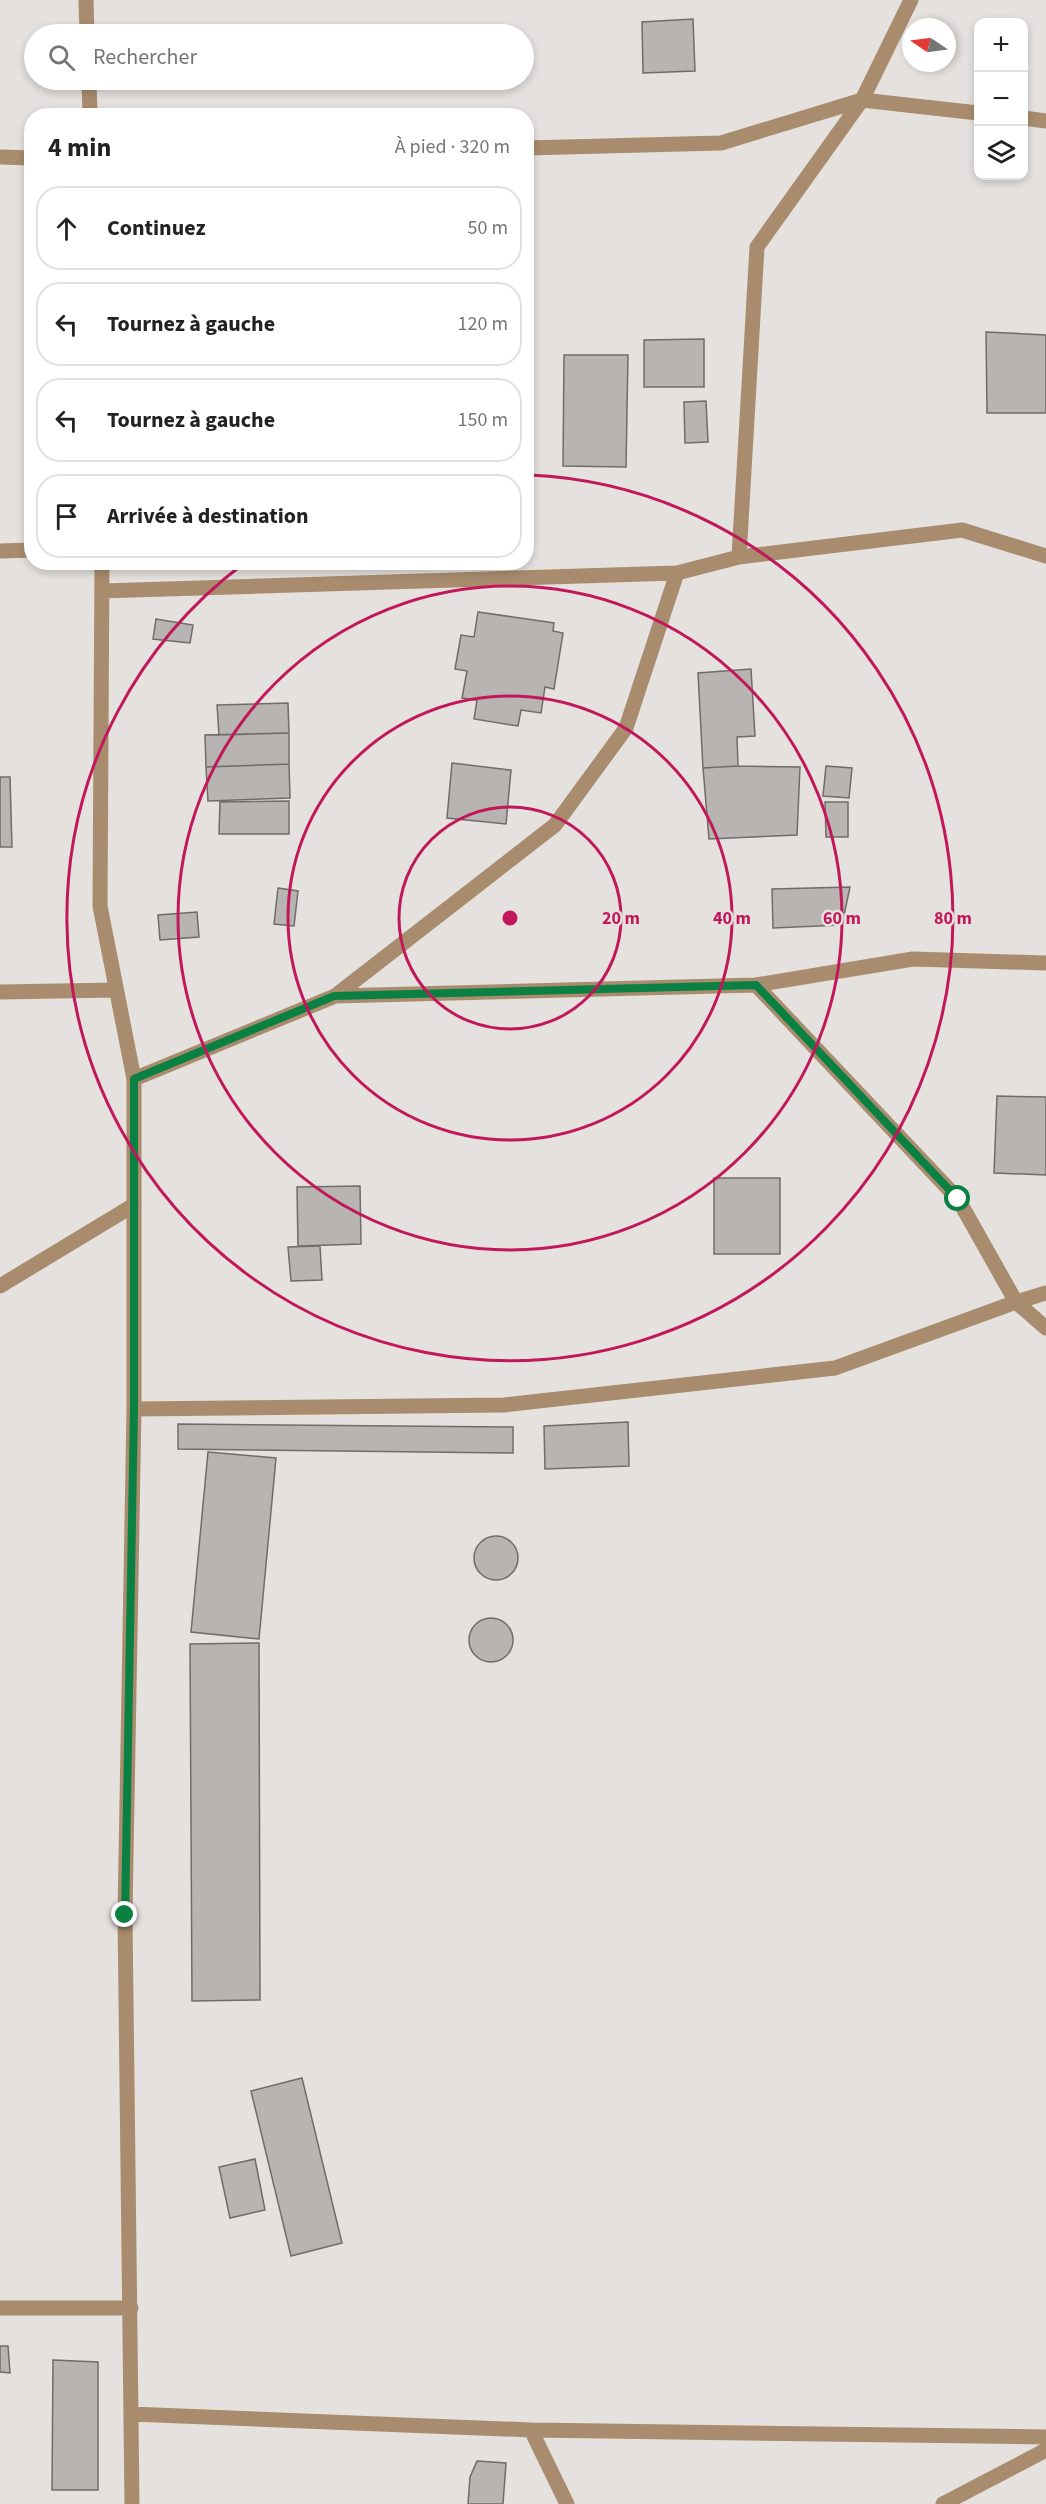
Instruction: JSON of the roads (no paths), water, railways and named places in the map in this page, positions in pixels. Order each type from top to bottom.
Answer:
[{"type":"street","points":[[86,0],[87,24]]},
{"type":"street","points":[[739,557],[757,247],[862,100],[911,0]]},
{"type":"street","points":[[89,90],[90,108]]},
{"type":"street","points":[[534,148],[721,143],[862,100],[974,113]]},
{"type":"street","points":[[1028,119],[1046,121]]},
{"type":"street","points":[[0,157],[24,158]]},
{"type":"street","points":[[102,591],[677,573],[739,557],[962,530],[1046,556]]},
{"type":"street","points":[[0,551],[24,550]]},
{"type":"street","points":[[102,570],[100,906],[134,1079],[134,1408],[125,1915],[132,2504]]},
{"type":"street","points":[[134,1079],[334,996],[555,825],[626,728],[677,573]]},
{"type":"street","points":[[334,996],[756,985],[913,959],[1046,963]]},
{"type":"street","points":[[756,985],[958,1199],[1016,1302],[1046,1328]]},
{"type":"street","points":[[0,992],[116,990]]},
{"type":"street","points":[[0,1286],[134,1205]]},
{"type":"street","points":[[134,1408],[504,1405],[835,1368],[1046,1293]]},
{"type":"street","points":[[0,2308],[131,2307]]},
{"type":"street","points":[[131,2414],[531,2430],[1046,2437]]},
{"type":"street","points":[[531,2430],[567,2504]]},
{"type":"street","points":[[943,2504],[1046,2450]]}]
